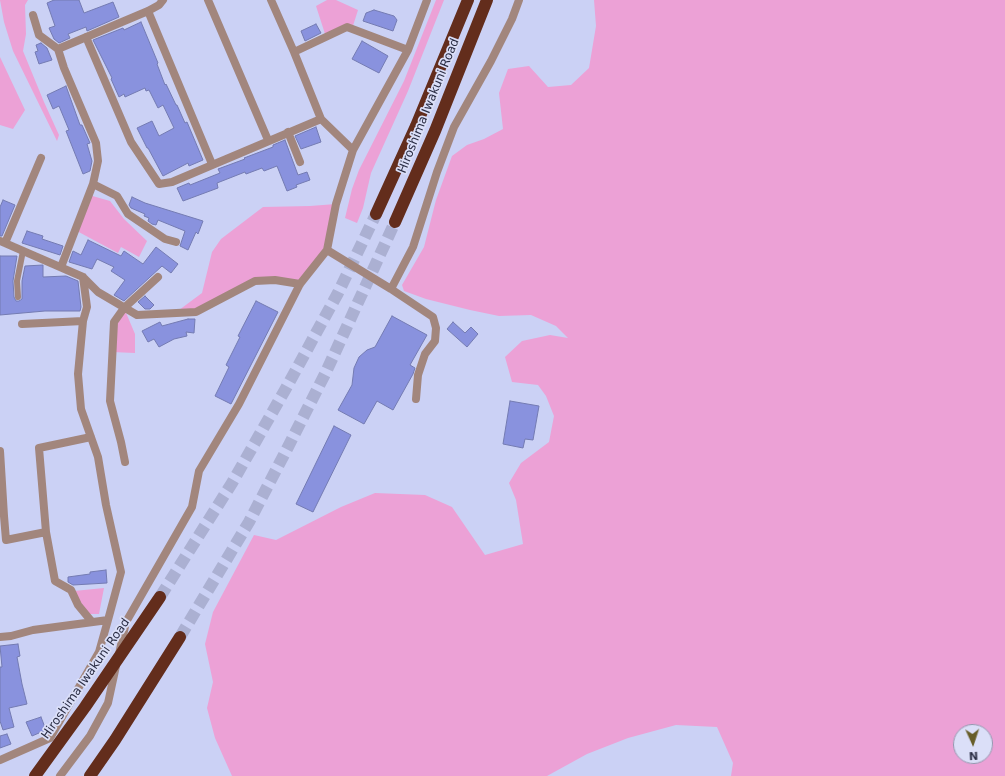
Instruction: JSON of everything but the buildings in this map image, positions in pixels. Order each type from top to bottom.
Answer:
[{"type":"highway","name":"Hiroshima Iwakuni Road","points":[[376,214],[416,126],[468,0]]},
{"type":"highway","name":"Hiroshima Iwakuni Road","points":[[395,222],[487,0]]},
{"type":"highway","name":"Hiroshima Iwakuni Road","points":[[35,776],[86,708],[160,597]]},
{"type":"highway","points":[[90,776],[115,740],[180,638]]},
{"type":"street","points":[[58,49],[148,11],[159,5],[163,0]]},
{"type":"street","points":[[208,0],[268,140]]},
{"type":"street","points":[[271,0],[321,119],[353,150]]},
{"type":"street","points":[[60,776],[90,736],[108,702],[126,622],[192,507],[200,471],[239,404],[300,284],[327,250],[336,204],[353,150],[408,50],[427,0]]},
{"type":"street","points":[[392,289],[413,248],[437,172],[454,127],[491,61],[512,19],[519,0]]},
{"type":"street","points":[[148,11],[212,164]]},
{"type":"street","points":[[33,15],[39,35],[58,49],[64,68],[96,143],[98,162],[93,184],[61,267]]},
{"type":"street","points":[[294,52],[347,27],[408,50]]},
{"type":"street","points":[[86,37],[131,142],[159,184],[172,182],[268,140],[321,119]]},
{"type":"street","points":[[288,132],[300,162]]},
{"type":"street","points":[[41,158],[3,242],[83,278],[98,292],[137,315],[196,312],[256,281],[276,280],[300,284]]},
{"type":"street","points":[[93,184],[117,196],[128,214],[165,238],[176,242]]},
{"type":"street","points":[[327,250],[392,289],[433,317],[436,328],[434,340],[425,354],[418,375],[416,399]]},
{"type":"street","points":[[124,462],[121,442],[110,401],[114,322],[124,308],[158,277]]},
{"type":"street","points":[[0,760],[50,738],[99,652],[121,572],[106,505],[98,458],[80,409],[78,374],[83,321],[87,307],[83,278]]},
{"type":"street","points":[[22,324],[83,321]]},
{"type":"street","points":[[91,437],[39,448],[46,532],[56,581],[72,590],[78,605],[92,622]]},
{"type":"street","points":[[0,451],[2,516],[6,540],[46,532]]},
{"type":"street","points":[[0,637],[11,636],[33,630],[108,620]]},
{"type":"lane","points":[[18,297],[18,281],[23,251]]},
{"type":"shaded area","points":[[0,0],[28,0],[25,5],[26,34],[23,51],[59,135],[57,141],[13,51],[4,22]]},
{"type":"shaded area","points":[[327,0],[336,0],[358,10],[352,29],[326,37],[316,6]]},
{"type":"shaded area","points":[[436,0],[444,0],[408,91],[371,173],[363,208],[357,223],[345,218],[352,189],[359,170],[404,81]]},
{"type":"shaded area","points":[[594,0],[1005,0],[1005,776],[731,776],[733,763],[717,727],[676,725],[628,738],[587,754],[547,776],[232,776],[215,738],[207,708],[213,682],[205,644],[213,612],[254,535],[276,540],[341,507],[375,493],[425,495],[452,507],[485,555],[523,544],[516,500],[509,483],[521,463],[549,442],[554,416],[546,396],[538,385],[512,382],[505,357],[522,341],[550,335],[568,338],[556,326],[531,315],[499,316],[470,310],[426,299],[404,291],[402,285],[424,247],[436,200],[452,156],[467,145],[484,139],[503,129],[499,93],[508,69],[529,66],[548,87],[571,85],[589,68],[596,26]]},
{"type":"shaded area","points":[[0,57],[25,110],[13,129],[0,125]]},
{"type":"shaded area","points":[[89,195],[110,201],[124,219],[147,241],[139,257],[121,247],[118,253],[75,230]]},
{"type":"shaded area","points":[[336,204],[327,250],[300,284],[255,281],[196,312],[175,313],[202,293],[212,252],[221,239],[263,207]]},
{"type":"shaded area","points":[[124,308],[135,334],[135,353],[112,352],[114,322]]},
{"type":"shaded area","points":[[104,588],[99,614],[89,614],[80,605],[74,591]]},
{"type":"tunnel","points":[[160,597],[232,483],[285,390],[338,293],[376,214]]},
{"type":"tunnel","points":[[180,637],[249,522],[288,447],[326,372],[395,222]]}]
